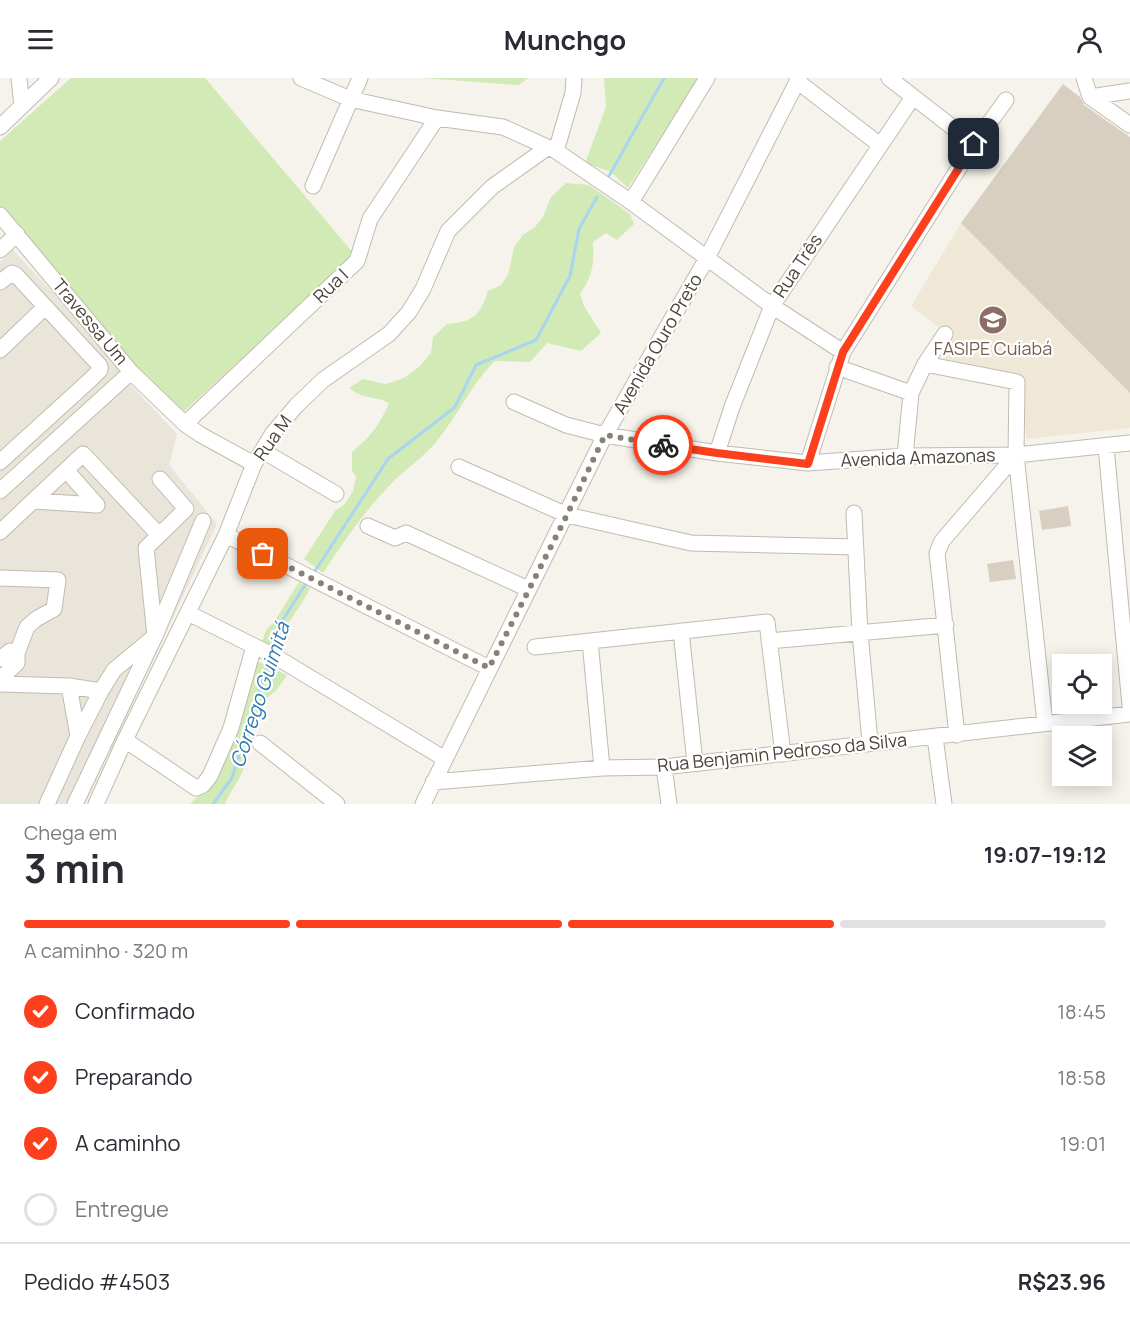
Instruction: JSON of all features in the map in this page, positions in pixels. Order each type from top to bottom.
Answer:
[{"type":"street","points":[[19,78],[21,106]]},
{"type":"street","points":[[0,127],[51,78]]},
{"type":"street","points":[[301,78],[350,99],[437,118],[503,127],[551,150],[631,202],[772,306],[843,352]]},
{"type":"street","points":[[313,186],[360,78]]},
{"type":"street","points":[[551,150],[573,93],[574,78]]},
{"type":"street","points":[[631,202],[707,78]]},
{"type":"street","points":[[889,78],[974,144]]},
{"type":"street","points":[[1084,78],[1090,98],[1130,125]]},
{"type":"street","points":[[798,79],[879,145]]},
{"type":"street","name":"Avenida Ouro Preto","points":[[423,804],[605,435],[707,258],[798,79]]},
{"type":"street","points":[[1090,98],[1130,91]]},
{"type":"street","name":"Rua Três","points":[[717,453],[732,407],[772,306],[913,97]]},
{"type":"street","points":[[808,464],[843,352],[974,144],[1006,100]]},
{"type":"street","name":"Rua I","points":[[185,424],[357,261],[370,219],[437,118]]},
{"type":"street","name":"Rua M","points":[[96,804],[226,535],[254,464],[273,433],[323,380],[389,334],[409,312],[423,289],[448,231],[492,187],[551,150]]},
{"type":"street","name":"Travessa Um","points":[[0,215],[131,372],[185,424],[254,464]]},
{"type":"street","points":[[0,250],[17,234]]},
{"type":"street","points":[[0,282],[12,273],[100,366],[100,369],[0,462]]},
{"type":"street","points":[[0,350],[45,307]]},
{"type":"street","points":[[905,456],[910,393],[925,364],[945,334]]},
{"type":"street","points":[[925,364],[1017,382],[1016,455],[1045,723]]},
{"type":"street","points":[[837,367],[910,393]]},
{"type":"street","points":[[0,491],[131,372]]},
{"type":"street","name":"Avenida Amazonas","points":[[514,402],[566,425],[605,435],[717,453],[808,464],[905,456],[1016,455],[1130,444]]},
{"type":"street","points":[[1106,447],[1130,706]]},
{"type":"street","points":[[263,451],[336,494]]},
{"type":"street","points":[[0,532],[84,454],[159,535]]},
{"type":"street","points":[[957,735],[938,560],[939,547],[1016,455]]},
{"type":"street","points":[[459,467],[567,515],[691,543],[855,547]]},
{"type":"street","points":[[34,501],[97,504],[66,471]]},
{"type":"street","points":[[155,636],[146,548],[186,509],[160,479]]},
{"type":"street","points":[[854,513],[860,633],[870,742]]},
{"type":"street","points":[[75,804],[155,636],[203,521]]},
{"type":"street","points":[[368,526],[395,538],[406,533],[528,589]]},
{"type":"street","points":[[226,535],[489,668]]},
{"type":"street","points":[[0,578],[58,580],[54,609],[27,627],[17,653],[17,663],[0,679]]},
{"type":"street","points":[[188,613],[276,657],[445,759]]},
{"type":"street","points":[[536,646],[767,622],[783,754]]},
{"type":"street","points":[[769,641],[946,625]]},
{"type":"street","points":[[681,631],[695,763]]},
{"type":"street","points":[[47,804],[78,736],[114,670],[155,636]]},
{"type":"street","points":[[590,641],[602,768]]},
{"type":"street","points":[[125,740],[196,788],[203,785],[210,776],[231,728],[257,648]]},
{"type":"street","points":[[0,659],[10,651],[17,653]]},
{"type":"street","points":[[0,684],[69,686],[101,691]]},
{"type":"street","points":[[69,686],[78,736]]},
{"type":"street","name":"Rua Benjamin Pedroso da Silva","points":[[433,782],[602,768],[664,767],[1130,714]]},
{"type":"street","points":[[935,737],[944,804]]},
{"type":"street","points":[[260,743],[337,804]]},
{"type":"street","points":[[664,767],[669,804]]},
{"type":"shaded area","name":"FASIPE Cuiabá","points":[[961,223],[1130,393],[1130,428],[1027,439],[1017,377],[945,359],[937,352],[947,334],[911,306]]},
{"type":"shaded area","points":[[13,250],[126,371],[0,487],[0,262]]},
{"type":"shaded area","points":[[129,383],[177,434],[169,465],[217,524],[85,804],[0,804],[0,501]]},
{"type":"green space","points":[[71,78],[205,78],[355,255],[179,416],[0,212],[0,141]]},
{"type":"green space","points":[[423,78],[529,78],[518,85]]},
{"type":"green space","points":[[604,78],[699,78],[628,188],[611,172],[585,163],[606,107]]},
{"type":"green space","points":[[566,183],[589,185],[630,214],[634,224],[617,240],[606,233],[593,242],[592,270],[580,294],[584,306],[601,333],[581,351],[547,343],[530,362],[495,361],[486,370],[436,442],[373,504],[323,573],[304,559],[335,511],[345,504],[353,491],[356,477],[352,471],[352,452],[374,430],[389,403],[359,394],[349,388],[363,379],[386,384],[404,378],[420,366],[431,353],[433,337],[447,324],[463,322],[474,316],[482,306],[488,291],[501,285],[508,275],[514,247],[523,235],[535,227],[543,217],[551,197]]},
{"type":"green space","points":[[299,582],[310,588],[283,632],[277,648],[262,642],[266,630],[274,622]]},
{"type":"green space","points":[[255,660],[287,675],[264,704],[262,714],[244,750],[245,765],[225,804],[190,804],[207,787]]},
{"type":"building","points":[[1063,84],[1080,97],[1084,105],[1130,137],[1130,393],[961,223]]},
{"type":"building","points":[[1068,506],[1071,526],[1042,530],[1039,511]]},
{"type":"building","points":[[1013,560],[1016,579],[990,582],[987,564]]},
{"type":"waterway","name":"Córrego Guimitá","points":[[609,176],[664,78]]},
{"type":"waterway","name":"Córrego Guimitá","points":[[313,574],[388,459],[455,407],[476,365],[536,340],[570,276],[579,229],[597,197]]},
{"type":"waterway","name":"Córrego Guimitá","points":[[272,650],[280,624],[307,582]]},
{"type":"waterway","name":"Córrego Guimitá","points":[[213,804],[232,778],[269,659]]},
{"type":"way so far","points":[[263,554],[489,668],[605,435],[663,445]]},
{"type":"place","name":"FASIPE Cuiabá","points":[[993,320]]},
{"type":"route","points":[[663,445],[808,464],[843,352],[974,144]]}]
